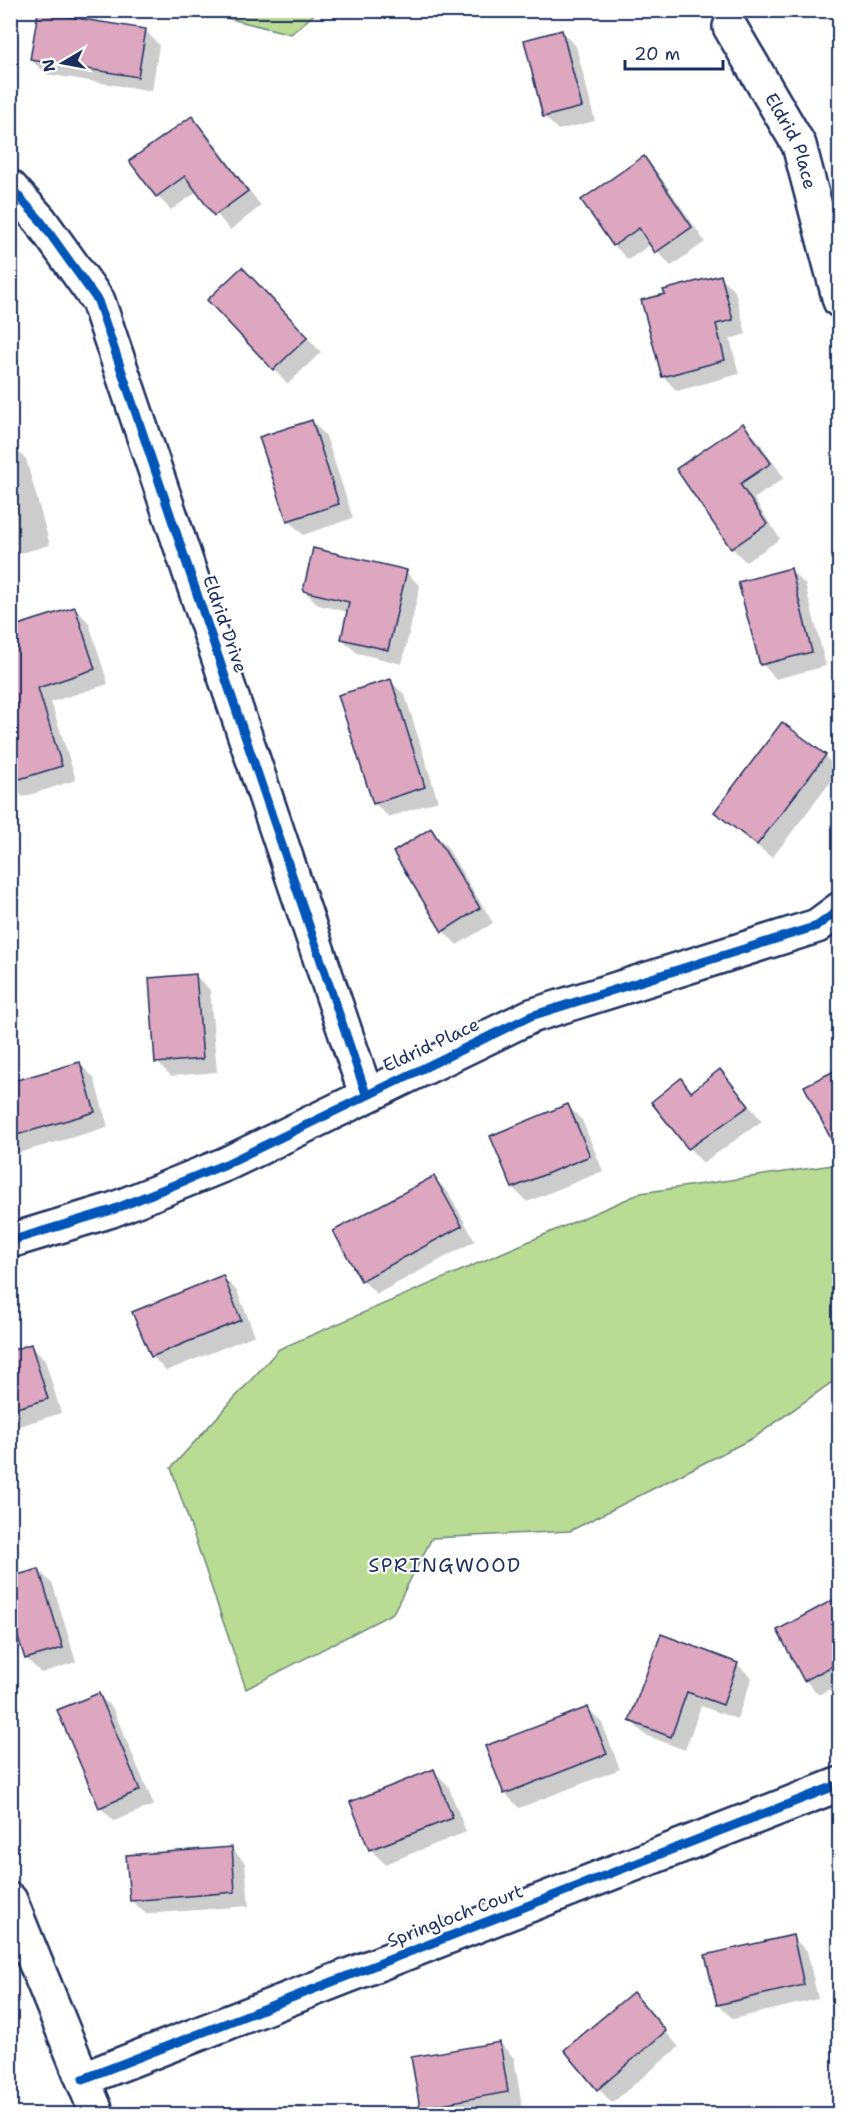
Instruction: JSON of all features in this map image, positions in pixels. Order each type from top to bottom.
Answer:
[{"type":"street","name":"Eldrid Place","points":[[730,27],[799,144],[840,301]]},
{"type":"street","name":"Eldrid Drive","points":[[10,187],[40,220],[99,301],[366,1094]]},
{"type":"street","name":"Eldrid Place","points":[[10,1241],[112,1210],[225,1164],[531,1016],[817,926],[840,909]]},
{"type":"street","name":"Springloch Court","points":[[83,2079],[840,1784]]},
{"type":"street","points":[[10,1900],[97,2115]]},
{"type":"green space","points":[[198,11],[318,11],[291,34]]},
{"type":"green space","points":[[839,1164],[839,1377],[755,1437],[570,1531],[432,1538],[393,1613],[246,1689],[171,1468],[279,1349],[641,1193]]},
{"type":"building","points":[[38,12],[146,29],[138,77],[30,60]]},
{"type":"building","points":[[562,30],[582,107],[543,117],[524,40]]},
{"type":"building","points":[[192,116],[248,191],[214,216],[185,176],[156,197],[129,161]]},
{"type":"building","points":[[644,156],[692,227],[655,253],[639,228],[613,246],[581,200]]},
{"type":"building","points":[[242,267],[308,337],[273,370],[207,300]]},
{"type":"building","points":[[721,275],[733,320],[716,324],[725,360],[662,377],[641,300],[665,294],[663,290]]},
{"type":"building","points":[[312,420],[339,504],[287,521],[259,437]]},
{"type":"building","points":[[743,423],[771,463],[740,484],[767,524],[731,549],[676,469]]},
{"type":"building","points":[[313,548],[407,570],[388,650],[341,639],[349,602],[303,591]]},
{"type":"building","points":[[791,568],[812,652],[760,665],[738,582]]},
{"type":"building","points":[[75,607],[95,669],[38,688],[62,766],[10,782],[10,621],[16,620],[18,625]]},
{"type":"building","points":[[391,679],[425,787],[373,804],[338,695]]},
{"type":"building","points":[[782,722],[826,755],[757,845],[714,812]]},
{"type":"building","points":[[431,828],[480,908],[442,932],[393,852]]},
{"type":"building","points":[[196,974],[203,1059],[155,1063],[149,978]]},
{"type":"building","points":[[80,1062],[95,1112],[10,1137],[10,1082]]},
{"type":"building","points":[[840,1068],[840,1157],[804,1086]]},
{"type":"building","points":[[720,1069],[749,1106],[688,1149],[651,1102],[681,1078],[691,1092]]},
{"type":"building","points":[[568,1104],[590,1156],[512,1188],[490,1136]]},
{"type":"building","points":[[434,1176],[462,1226],[361,1281],[333,1231]]},
{"type":"building","points":[[223,1275],[241,1320],[151,1357],[132,1312]]},
{"type":"building","points":[[31,1344],[48,1399],[10,1410],[10,1351]]},
{"type":"building","points":[[39,1569],[63,1648],[25,1659],[10,1612],[10,1577]]},
{"type":"building","points":[[840,1596],[840,1662],[804,1681],[777,1630]]},
{"type":"building","points":[[661,1634],[738,1663],[723,1705],[687,1692],[671,1737],[629,1721]]},
{"type":"building","points":[[99,1693],[140,1790],[99,1808],[57,1710]]},
{"type":"building","points":[[588,1707],[607,1754],[504,1794],[485,1746]]},
{"type":"building","points":[[434,1769],[453,1818],[369,1850],[350,1802]]},
{"type":"building","points":[[232,1847],[235,1892],[130,1901],[126,1855]]},
{"type":"building","points":[[793,1935],[804,1985],[717,2005],[705,1955]]},
{"type":"building","points":[[633,1992],[666,2031],[597,2090],[564,2050]]},
{"type":"building","points":[[500,2042],[508,2092],[420,2108],[411,2057]]},
{"type":"cycle path","points":[[10,187],[40,220],[98,301],[366,1094]]},
{"type":"cycle path","points":[[10,1241],[112,1210],[226,1164],[531,1016],[817,926],[840,909]]},
{"type":"cycle path","points":[[83,2079],[840,1784]]},
{"type":"district","name":"SPRINGWOOD","points":[[445,1565]]}]
